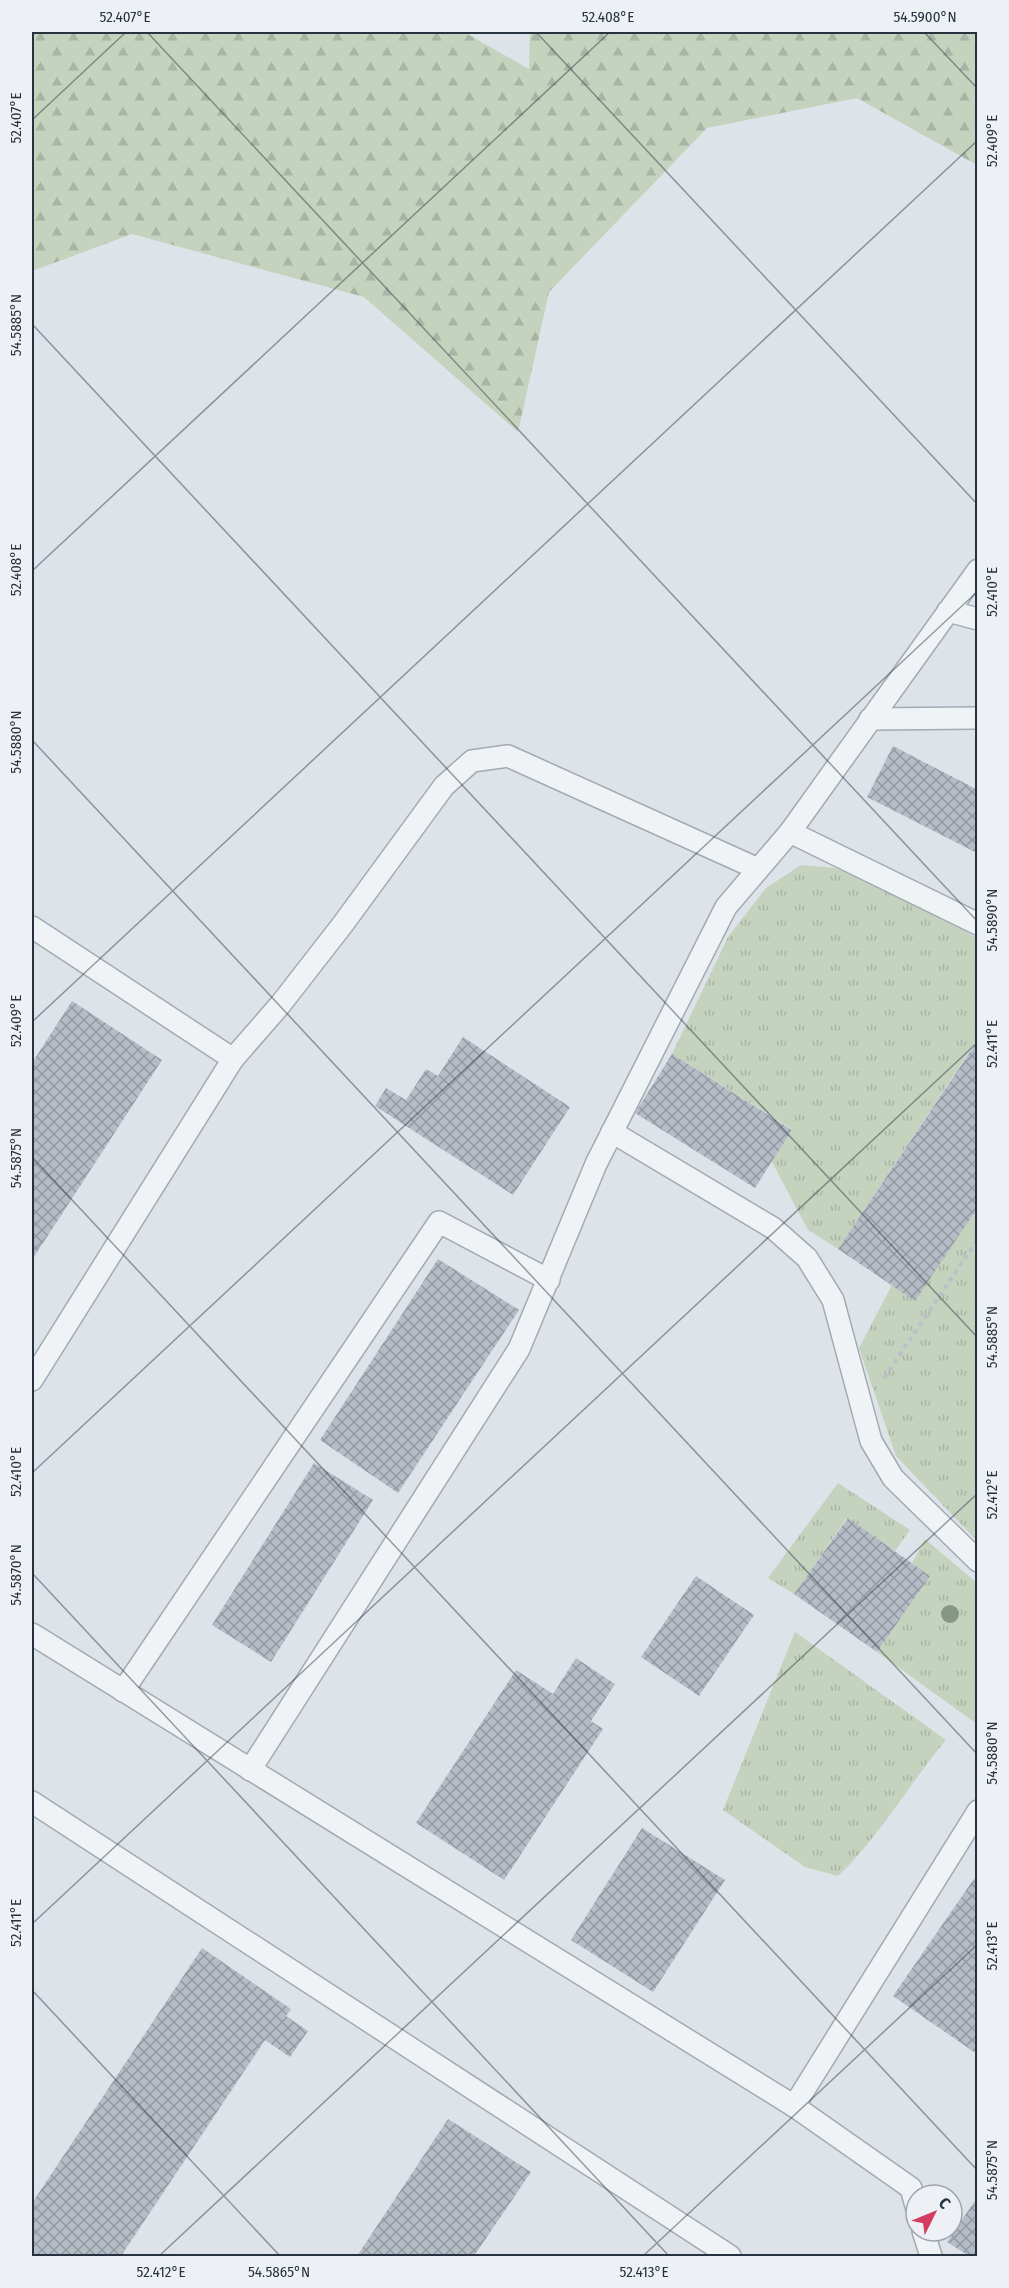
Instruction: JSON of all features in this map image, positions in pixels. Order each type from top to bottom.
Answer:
[{"type":"lane","points":[[250,1770],[519,1349],[612,1132],[726,907],[790,832],[978,570]]},
{"type":"lane","points":[[948,611],[978,619]]},
{"type":"lane","points":[[870,719],[978,718]]},
{"type":"lane","points":[[32,1380],[233,1059],[280,1005],[336,933],[444,786],[472,761],[508,756],[758,869]]},
{"type":"lane","points":[[790,832],[978,924]]},
{"type":"lane","points":[[32,927],[233,1059]]},
{"type":"lane","points":[[612,1132],[773,1228],[807,1258],[833,1300],[871,1441],[893,1478],[978,1561]]},
{"type":"lane","points":[[123,1691],[439,1222],[549,1280]]},
{"type":"lane","points":[[32,1634],[794,2106],[904,2183]]},
{"type":"lane","points":[[32,1802],[730,2256]]},
{"type":"lane","points":[[794,2106],[978,1810]]},
{"type":"path","points":[[863,1408],[978,1239]]},
{"type":"green space","points":[[32,32],[464,32],[529,69],[530,32],[977,32],[977,165],[857,98],[707,128],[549,292],[518,432],[364,297],[132,234],[32,271]]},
{"type":"green space","points":[[801,865],[835,868],[863,879],[939,916],[977,938],[977,1040],[838,1249],[808,1230],[772,1162],[792,1129],[672,1054],[728,937],[766,888]]},
{"type":"green space","points":[[977,1207],[977,1541],[896,1456],[859,1348],[892,1285]]},
{"type":"green space","points":[[838,1483],[910,1530],[895,1551],[847,1518],[794,1594],[768,1578]]},
{"type":"green space","points":[[925,1539],[977,1583],[977,1724],[877,1652],[930,1576],[912,1563]]},
{"type":"green space","points":[[795,1632],[946,1740],[868,1844],[838,1876],[805,1867],[723,1810]]},
{"type":"building","points":[[893,746],[978,790],[978,847],[975,852],[867,797]]},
{"type":"building","points":[[72,1001],[162,1060],[32,1260],[32,1063]]},
{"type":"building","points":[[463,1037],[570,1107],[513,1195],[375,1106],[386,1088],[406,1100],[426,1069],[438,1076]]},
{"type":"building","points":[[978,1040],[978,1207],[915,1301],[838,1249]]},
{"type":"building","points":[[672,1054],[792,1130],[755,1188],[635,1113]]},
{"type":"building","points":[[438,1259],[519,1310],[398,1493],[320,1440]]},
{"type":"building","points":[[314,1463],[373,1500],[271,1662],[212,1625]]},
{"type":"building","points":[[848,1518],[930,1576],[877,1652],[794,1594]]},
{"type":"building","points":[[696,1576],[754,1615],[699,1696],[641,1657]]},
{"type":"building","points":[[576,1658],[615,1684],[591,1721],[603,1729],[504,1880],[416,1823],[516,1670],[553,1694]]},
{"type":"building","points":[[642,1828],[725,1880],[653,1992],[571,1940]]},
{"type":"building","points":[[978,1873],[978,2047],[974,2052],[893,1996]]},
{"type":"building","points":[[202,1948],[291,2009],[286,2016],[308,2031],[290,2057],[265,2040],[121,2256],[32,2256],[32,2203]]},
{"type":"building","points":[[448,2119],[531,2172],[474,2256],[357,2256]]},
{"type":"building","points":[[978,2196],[978,2256],[969,2256],[949,2243],[964,2243],[964,2217]]}]
